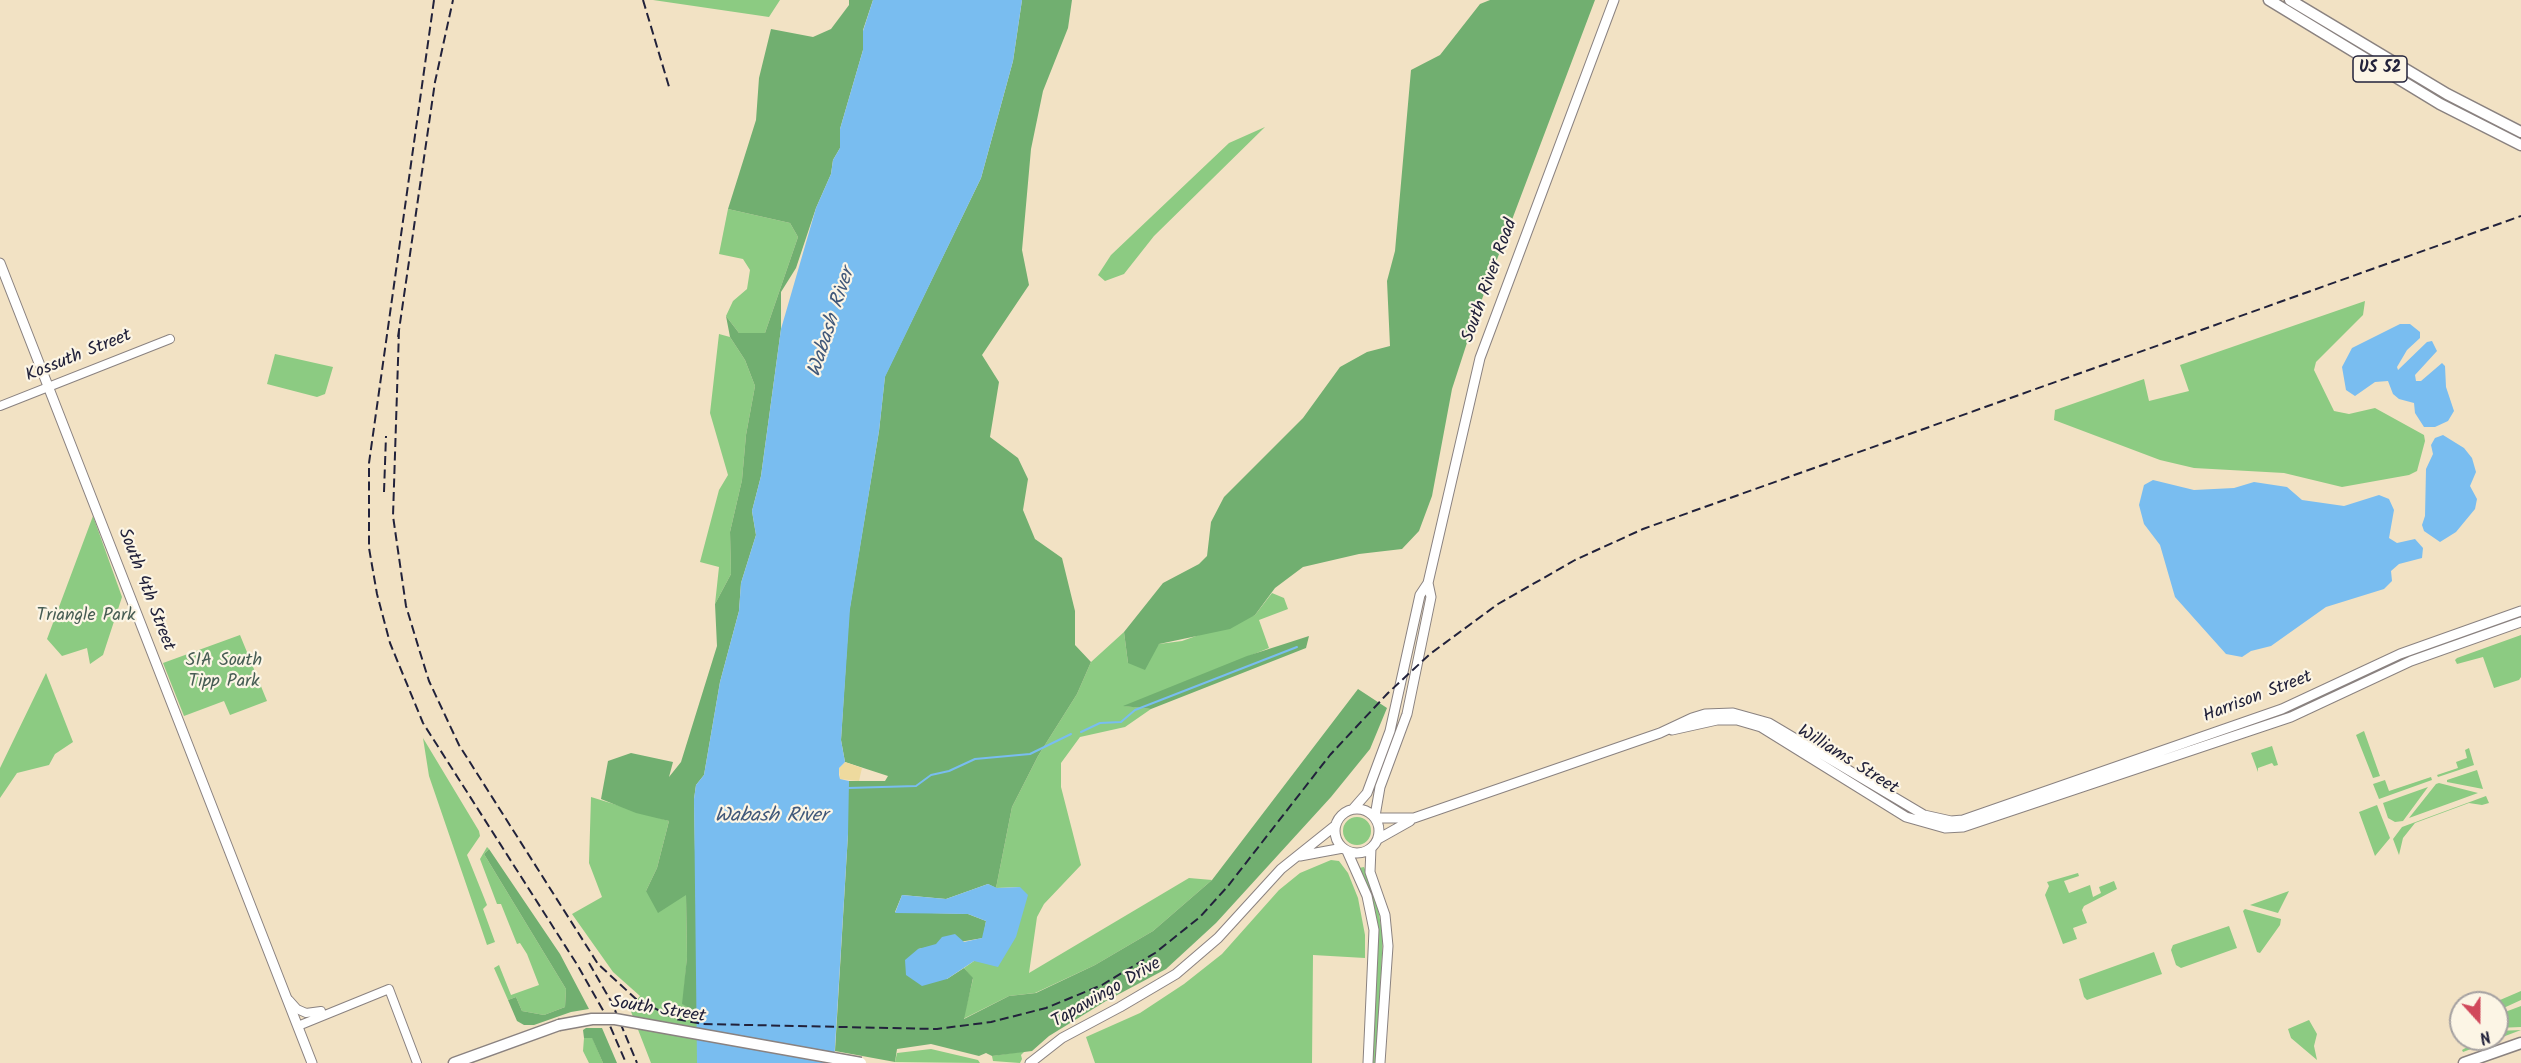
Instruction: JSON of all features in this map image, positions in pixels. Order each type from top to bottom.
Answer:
[{"type":"main road","name":"South River Road","points":[[1353,809],[1367,793],[1390,731],[1420,594],[1428,583],[1480,358],[1614,0]]},
{"type":"main road","name":"US 52","points":[[2269,0],[2440,104],[2521,145]]},
{"type":"main road","name":"US 52","points":[[2289,0],[2447,94],[2521,132]]},
{"type":"main road","name":"South 4th Street","points":[[0,263],[312,1063]]},
{"type":"main road","name":"South River Road","points":[[1375,817],[1380,787],[1407,714],[1431,597],[1428,583]]},
{"type":"main road","name":"Harrison Street","points":[[2005,810],[2282,709],[2380,663],[2521,611]]},
{"type":"main road","name":"Harrison Street","points":[[2005,810],[2291,717],[2411,661],[2521,622]]},
{"type":"main road","points":[[2331,700],[2332,694],[2355,682],[2380,663]]},
{"type":"main road","name":"Williams Street","points":[[1378,839],[1414,818],[1670,730],[1717,720],[1737,720],[1761,727],[1906,817],[1925,824],[1944,828],[1963,827],[2005,810]]},
{"type":"main road","points":[[1300,856],[1345,850],[1359,853],[1371,848],[1378,839],[1380,831],[1375,817],[1361,809],[1353,809],[1342,814],[1336,825],[1337,838],[1345,850],[1366,896],[1374,930],[1368,1063]]},
{"type":"main road","name":"Williams Street","points":[[1375,817],[1414,818]]},
{"type":"main road","name":"Tapawingo Drive","points":[[1032,1062],[1062,1038],[1176,974],[1218,938],[1262,889],[1336,825]]},
{"type":"main road","points":[[1371,848],[1370,872],[1385,915],[1388,946],[1380,1063]]},
{"type":"main road","name":"South Street","points":[[454,1063],[559,1025],[592,1018],[615,1019],[861,1063]]},
{"type":"main road","points":[[2464,1063],[2521,1043]]},
{"type":"street","name":"Kossuth Street","points":[[0,406],[170,339]]},
{"type":"street","points":[[298,1026],[389,989],[417,1063]]},
{"type":"street","points":[[288,998],[297,1009],[306,1013],[336,1010]]},
{"type":"green space","points":[[653,0],[780,0],[769,17]]},
{"type":"green space","points":[[849,0],[873,0],[863,30],[863,50],[840,129],[840,148],[833,160],[831,174],[816,208],[796,268],[781,292],[781,329],[761,476],[752,511],[756,535],[741,583],[739,611],[720,682],[704,775],[696,785],[694,799],[698,1013],[682,1004],[687,957],[686,895],[658,913],[646,891],[657,868],[669,821],[636,813],[601,799],[608,761],[631,753],[673,762],[669,777],[681,762],[717,646],[715,604],[731,574],[730,532],[742,480],[746,435],[755,386],[745,360],[730,337],[726,316],[739,333],[765,333],[798,237],[790,223],[728,209],[756,120],[759,78],[771,29],[813,37],[831,29],[849,5]]},
{"type":"green space","points":[[1022,0],[1072,0],[1068,28],[1043,91],[1031,149],[1022,250],[1029,285],[982,355],[999,382],[990,437],[1018,458],[1028,479],[1023,510],[1035,539],[1062,558],[1075,611],[1075,645],[1091,662],[1077,694],[1038,756],[1012,807],[996,888],[988,884],[946,899],[902,895],[895,912],[968,914],[986,921],[983,938],[918,949],[947,979],[964,968],[973,978],[964,1019],[1009,996],[1036,993],[1095,965],[1153,931],[1212,880],[1358,689],[1387,708],[1370,749],[1331,797],[1216,923],[1166,969],[1106,1001],[1049,1036],[1032,1051],[992,1056],[986,1053],[979,1056],[931,1044],[897,1049],[895,1062],[835,1051],[849,781],[885,781],[888,776],[845,762],[841,740],[849,613],[879,431],[885,376],[981,178],[1013,61]]},
{"type":"green space","points":[[1490,0],[1595,0],[1476,315],[1452,389],[1432,496],[1419,531],[1402,549],[1359,554],[1303,567],[1275,588],[1255,615],[1230,629],[1159,644],[1145,670],[1128,663],[1124,632],[1163,583],[1199,564],[1207,556],[1211,522],[1224,497],[1303,418],[1340,367],[1367,352],[1390,346],[1387,281],[1395,251],[1411,70],[1440,55],[1480,4]]},
{"type":"green space","points":[[1265,127],[1154,236],[1124,274],[1105,281],[1098,275],[1111,255],[1229,143]]},
{"type":"green space","points":[[728,209],[790,223],[798,237],[765,333],[739,333],[726,316],[733,301],[747,289],[750,270],[743,259],[719,254]]},
{"type":"green space","points":[[2365,301],[2363,315],[2316,362],[2314,370],[2334,411],[2349,414],[2375,408],[2424,435],[2425,441],[2417,471],[2409,475],[2342,487],[2284,473],[2194,468],[2160,460],[2054,420],[2055,410],[2144,379],[2149,401],[2189,391],[2180,365]]},
{"type":"green space","points":[[719,334],[730,337],[745,360],[755,386],[746,435],[742,480],[730,532],[731,574],[715,604],[719,567],[700,562],[719,490],[728,475],[710,413]]},
{"type":"green space","points":[[275,354],[333,367],[325,394],[317,397],[267,384]]},
{"type":"green space","name":"Triangle Park","points":[[93,516],[122,597],[103,655],[90,664],[87,648],[62,656],[47,639]]},
{"type":"green space","points":[[1272,593],[1284,598],[1288,609],[1259,620],[1269,648],[1125,706],[1151,709],[1125,727],[1080,737],[1061,763],[1061,787],[1081,865],[1044,904],[1037,917],[1029,973],[1189,878],[1212,880],[1153,931],[1095,965],[1035,993],[1009,996],[963,1019],[973,979],[964,968],[974,961],[1020,887],[996,888],[1012,807],[1038,756],[1077,694],[1091,662],[1124,632],[1128,663],[1159,644],[1182,641],[1255,615]]},
{"type":"green space","name":"SIA South Tipp Park","points":[[240,635],[267,701],[230,715],[224,701],[184,716],[163,663]]},
{"type":"green space","points":[[2521,635],[2521,677],[2519,680],[2494,688],[2483,657],[2457,664],[2455,660],[2457,658]]},
{"type":"green space","points":[[1309,636],[1306,648],[1151,709],[1123,706],[1247,656]]},
{"type":"green space","name":"Triangle Park","points":[[46,673],[73,742],[55,754],[49,765],[17,773],[0,798],[0,768]]},
{"type":"green space","points":[[2364,731],[2380,776],[2373,778],[2356,735]]},
{"type":"green space","points":[[423,738],[479,831],[480,836],[467,855],[487,905],[483,909],[495,942],[487,945],[429,776]]},
{"type":"green space","points":[[2272,746],[2278,765],[2274,766],[2272,763],[2258,768],[2258,772],[2251,753]]},
{"type":"green space","points":[[2469,748],[2474,765],[2438,777],[2437,775],[2458,768],[2456,762],[2467,758],[2465,750]]},
{"type":"green space","points":[[2477,770],[2483,789],[2447,782],[2447,780]]},
{"type":"green space","points":[[2431,777],[2432,780],[2379,799],[2373,784],[2385,780],[2389,791]]},
{"type":"green space","points":[[2436,784],[2478,793],[2409,818]]},
{"type":"green space","points":[[2428,787],[2403,821],[2395,822],[2388,818],[2383,803]]},
{"type":"green space","points":[[2486,796],[2489,803],[2482,805],[2469,803],[2415,823],[2403,838],[2399,855],[2393,839],[2402,827]]},
{"type":"green space","points":[[591,797],[669,821],[657,868],[646,891],[686,894],[687,957],[683,1004],[698,1013],[697,1063],[651,1063],[630,1009],[640,996],[613,972],[572,914],[602,897],[589,863]]},
{"type":"green space","points":[[2377,805],[2390,838],[2375,856],[2359,812]]},
{"type":"green space","points":[[1357,817],[1367,821],[1371,831],[1367,841],[1357,845],[1347,841],[1343,831],[1347,821]]},
{"type":"green space","points":[[487,847],[489,849],[484,854],[566,989],[565,1007],[544,1015],[522,1011],[516,997],[508,1000],[494,968],[499,965],[511,995],[539,985],[527,954],[520,943],[517,944],[501,904],[497,904],[480,859]]},
{"type":"green space","points":[[489,849],[560,954],[589,1009],[571,1012],[534,1025],[524,1025],[517,1021],[508,1000],[516,997],[522,1011],[544,1015],[565,1007],[566,989],[484,854]]},
{"type":"green space","points":[[1331,860],[1339,861],[1348,873],[1358,898],[1365,935],[1365,958],[1313,955],[1312,1063],[1095,1063],[1086,1037],[1140,1013],[1184,984],[1222,954],[1279,890],[1300,873]]},
{"type":"green space","points":[[1364,867],[1376,897],[1383,937],[1376,1063],[1372,1063],[1378,935],[1371,895],[1359,868]]},
{"type":"green space","points":[[2078,873],[2079,876],[2064,881],[2069,893],[2090,885],[2093,897],[2101,893],[2099,887],[2114,881],[2117,889],[2084,906],[2082,910],[2087,923],[2073,928],[2077,939],[2063,944],[2045,895],[2049,886],[2047,882]]},
{"type":"green space","points":[[2289,891],[2278,913],[2250,905]]},
{"type":"green space","points":[[2245,909],[2281,919],[2280,925],[2260,953],[2257,952],[2243,911]]},
{"type":"green space","points":[[2229,926],[2237,948],[2181,968],[2176,965],[2171,950],[2173,945]]},
{"type":"green space","points":[[2154,952],[2162,974],[2087,1000],[2084,997],[2079,979]]},
{"type":"green space","points":[[2521,991],[2521,1000],[2509,1006],[2509,996]]},
{"type":"green space","points":[[2521,1006],[2521,1027],[2509,1028],[2509,1010]]},
{"type":"green space","points":[[2309,1020],[2317,1034],[2314,1046],[2317,1060],[2291,1038],[2288,1029]]},
{"type":"green space","points":[[602,1028],[617,1063],[603,1063],[592,1038],[584,1038],[583,1030]]},
{"type":"green space","points":[[2509,1030],[2521,1030],[2509,1035]]},
{"type":"green space","points":[[592,1037],[603,1063],[589,1063],[583,1051],[584,1038]]},
{"type":"green space","points":[[931,1049],[978,1060],[980,1063],[895,1062],[897,1053]]},
{"type":"green space","points":[[1025,1051],[1021,1055],[1020,1063],[993,1061],[992,1056]]},
{"type":"sand","points":[[845,762],[862,768],[859,781],[840,779],[839,768]]},
{"type":"water","name":"Wabash River","points":[[873,0],[1022,0],[1013,61],[981,178],[885,377],[879,431],[850,609],[841,740],[845,762],[839,768],[840,779],[849,781],[848,834],[834,1063],[697,1063],[694,799],[696,785],[704,775],[720,682],[739,611],[741,583],[756,535],[752,511],[761,476],[781,329],[816,208],[831,174],[833,160],[840,148],[840,129],[863,50],[863,31]]},
{"type":"water","points":[[2400,324],[2410,324],[2420,332],[2420,338],[2407,350],[2397,367],[2398,370],[2427,342],[2432,341],[2437,351],[2415,375],[2416,381],[2421,381],[2442,363],[2445,366],[2446,387],[2454,411],[2448,421],[2435,427],[2424,427],[2415,413],[2414,403],[2399,399],[2393,394],[2388,381],[2375,382],[2355,396],[2346,390],[2342,367],[2352,348]]},
{"type":"water","points":[[2443,435],[2464,448],[2472,458],[2476,472],[2470,486],[2477,499],[2475,509],[2456,532],[2440,542],[2424,531],[2422,525],[2425,516],[2426,469],[2433,454],[2431,445],[2435,438]]},
{"type":"water","points":[[2153,480],[2194,490],[2234,488],[2254,482],[2287,487],[2302,500],[2344,506],[2379,495],[2389,499],[2394,510],[2389,538],[2397,543],[2415,539],[2423,548],[2422,558],[2399,564],[2391,571],[2392,581],[2384,589],[2326,607],[2271,646],[2251,651],[2242,657],[2226,654],[2175,597],[2160,545],[2144,524],[2139,505],[2144,485]]},
{"type":"water","points":[[988,884],[997,888],[1020,887],[1028,895],[1016,937],[998,967],[974,961],[947,979],[922,986],[906,975],[905,960],[918,949],[936,944],[942,937],[955,934],[964,942],[982,938],[986,921],[968,914],[895,913],[902,895],[946,899]]},
{"type":"waterway","points":[[1081,732],[1100,723],[1121,722],[1135,710],[1297,647]]},
{"type":"waterway","points":[[848,788],[916,786],[931,775],[949,771],[975,759],[1030,754],[1071,734]]},
{"type":"railway","points":[[434,0],[369,463],[369,548],[377,594],[390,643],[423,723],[578,966],[604,1012],[626,1063]]},
{"type":"railway","points":[[398,337],[435,82],[453,0]]},
{"type":"railway","points":[[643,0],[670,90]]},
{"type":"railway","points":[[399,330],[393,516],[406,606],[429,681],[459,745],[598,964],[636,999],[676,1019],[703,1024],[937,1029],[991,1022],[1046,1008],[1102,985],[1155,953],[1200,917],[1228,886],[1330,755],[1388,693],[1430,654],[1498,604],[1575,560],[1643,529],[2521,216]]},
{"type":"railway","points":[[384,492],[386,436]]},
{"type":"railway","points":[[589,963],[612,1003],[637,1063]]}]
